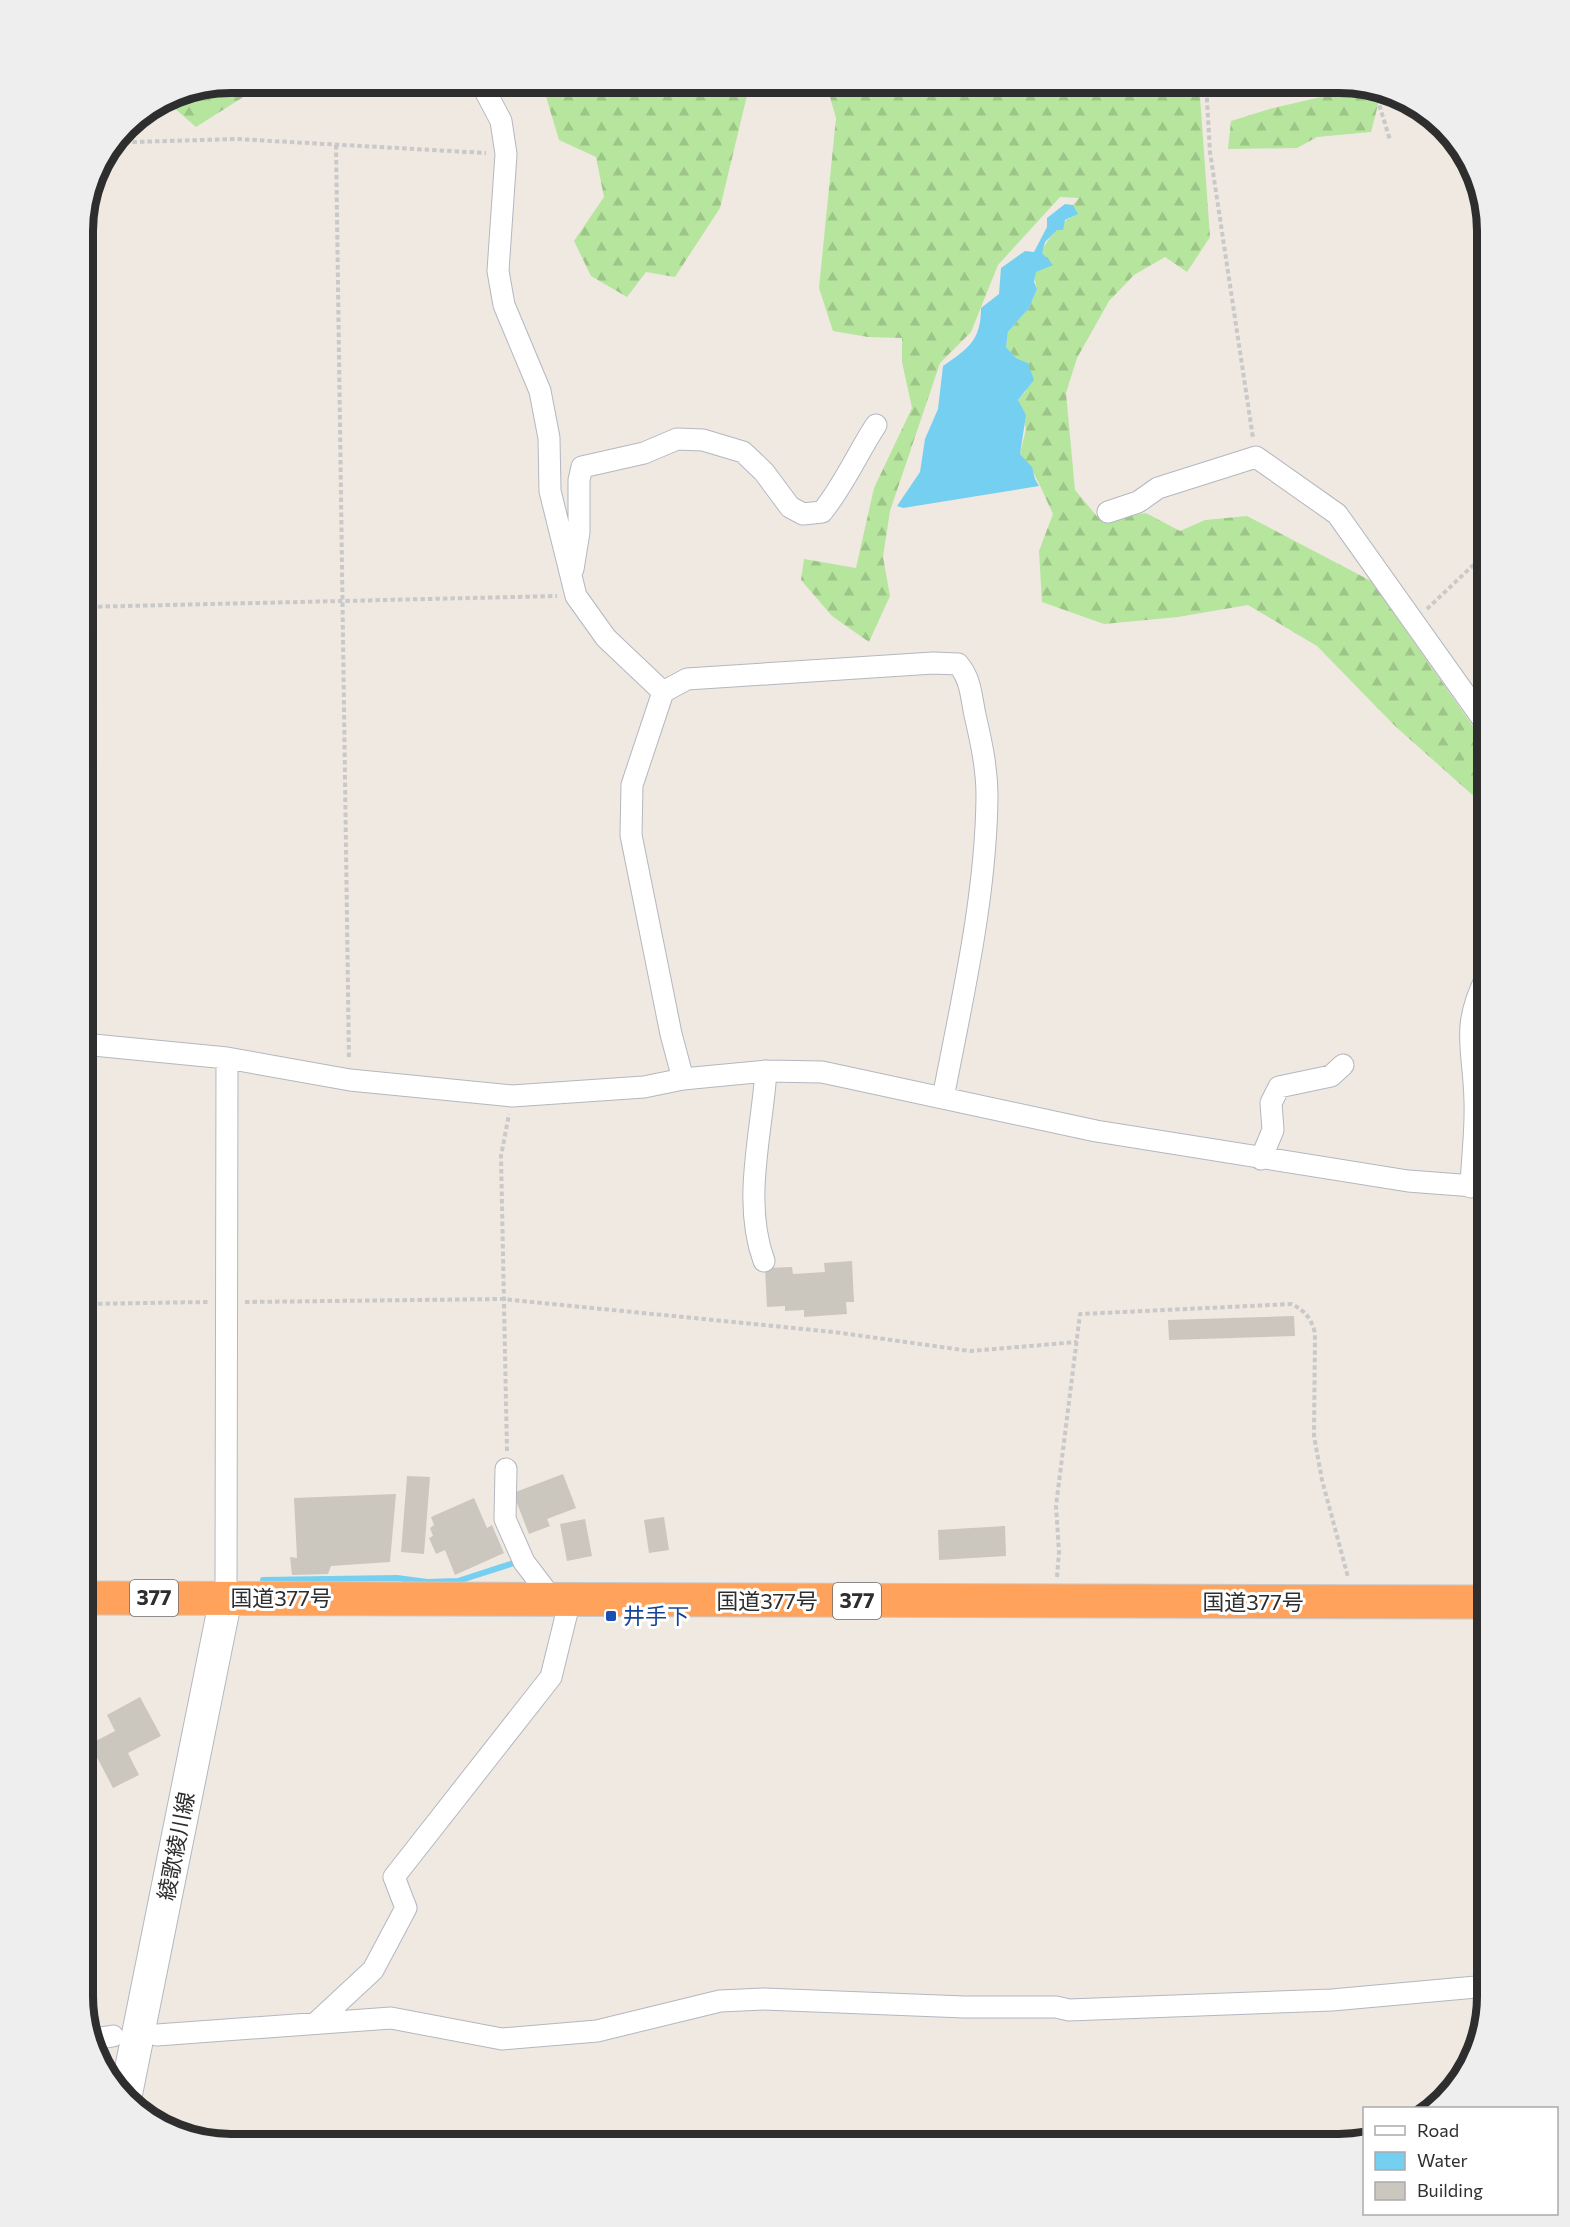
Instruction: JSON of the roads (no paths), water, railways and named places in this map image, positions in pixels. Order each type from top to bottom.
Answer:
[{"type":"highway","name":"国道377号","points":[[93,1598],[1477,1602]]},
{"type":"main road","name":"綾歌綾川線","points":[[128,2086],[226,1597]]},
{"type":"street","points":[[487,93],[501,121],[507,154],[498,271],[504,304],[540,391],[549,438],[550,491],[574,586],[606,638],[663,692]]},
{"type":"street","points":[[574,586],[579,532],[579,480],[582,466],[634,456],[677,439],[703,440],[743,452],[764,472],[790,507],[803,514],[822,512],[840,490],[855,458],[876,425]]},
{"type":"street","points":[[1108,512],[1138,502],[1158,488],[1256,457],[1337,514],[1477,710]]},
{"type":"street","points":[[683,1079],[671,1034],[631,835],[632,785],[663,692],[687,679],[933,663],[958,664],[968,676],[984,755],[987,795],[981,877],[969,966],[943,1098]]},
{"type":"street","points":[[1477,995],[1469,1026],[1477,1145]]},
{"type":"street","points":[[93,1045],[227,1058],[350,1080],[512,1096],[644,1087],[683,1079],[766,1071],[822,1072],[1096,1131],[1408,1181],[1477,1187]]},
{"type":"street","points":[[226,1597],[227,1058]]},
{"type":"street","points":[[1262,1159],[1273,1130],[1271,1102],[1279,1088],[1331,1076],[1343,1065]]},
{"type":"street","points":[[764,1261],[760,1248],[753,1177],[763,1120],[766,1071]]},
{"type":"street","points":[[316,2023],[374,1970],[406,1908],[394,1877],[551,1677],[562,1600],[524,1562],[505,1519],[506,1469]]},
{"type":"street","points":[[157,2035],[391,2018],[502,2039],[597,2031],[720,2001],[764,1999],[964,2007],[1056,2007],[1068,2010],[1332,2000],[1477,1987]]},
{"type":"water","points":[[1065,204],[1073,205],[1078,214],[1065,220],[1063,230],[1057,230],[1045,242],[1042,253],[1053,265],[1036,272],[1034,282],[1037,289],[1029,308],[1008,332],[1006,347],[1016,358],[1028,363],[1034,380],[1018,400],[1026,415],[1020,454],[1032,467],[1039,486],[903,508],[897,506],[920,472],[925,439],[938,409],[943,366],[960,354],[976,336],[981,308],[999,294],[1001,268],[1025,251],[1034,252],[1047,227],[1047,218]]},
{"type":"waterway","points":[[263,1580],[397,1578],[427,1582],[458,1581],[517,1562]]},
{"type":"place","name":"井手下","points":[[611,1616]]}]
